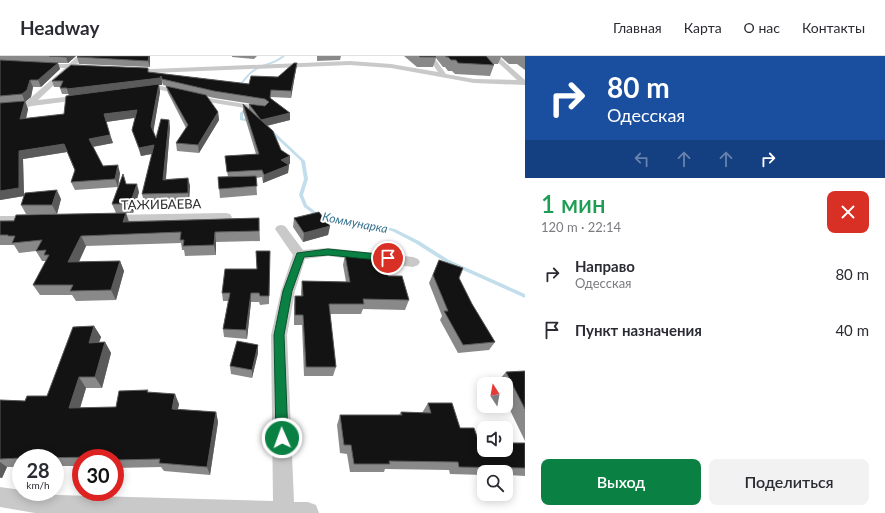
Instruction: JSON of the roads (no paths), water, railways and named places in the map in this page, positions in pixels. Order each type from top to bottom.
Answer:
[{"type":"street","points":[[28,105],[82,56]]},
{"type":"street","points":[[430,56],[444,76]]},
{"type":"street","points":[[494,56],[524,83]]},
{"type":"street","points":[[123,69],[152,71],[295,66],[333,63],[374,64],[474,81],[524,83]]},
{"type":"street","points":[[32,64],[94,67]]},
{"type":"street","points":[[135,90],[161,88],[214,101],[264,109]]},
{"type":"street","points":[[0,107],[89,97]]},
{"type":"street","name":"ТАЖИБАЕВА","points":[[94,219],[226,217]]},
{"type":"street","points":[[0,220],[47,220]]},
{"type":"street","points":[[281,229],[300,255]]},
{"type":"street","points":[[300,255],[328,252],[413,262]]},
{"type":"street","points":[[284,512],[279,335],[288,291],[300,255]]},
{"type":"street","points":[[0,497],[57,509],[308,513]]},
{"type":"waterway","name":"Коммунарка","points":[[244,87],[241,84],[252,72],[273,63],[284,56]]},
{"type":"waterway","name":"Коммунарка","points":[[252,122],[241,119],[241,114],[253,103]]},
{"type":"waterway","name":"Коммунарка","points":[[270,130],[303,161],[306,179],[301,195],[305,206],[320,217],[355,221],[393,230],[417,242],[447,261],[525,296]]}]
